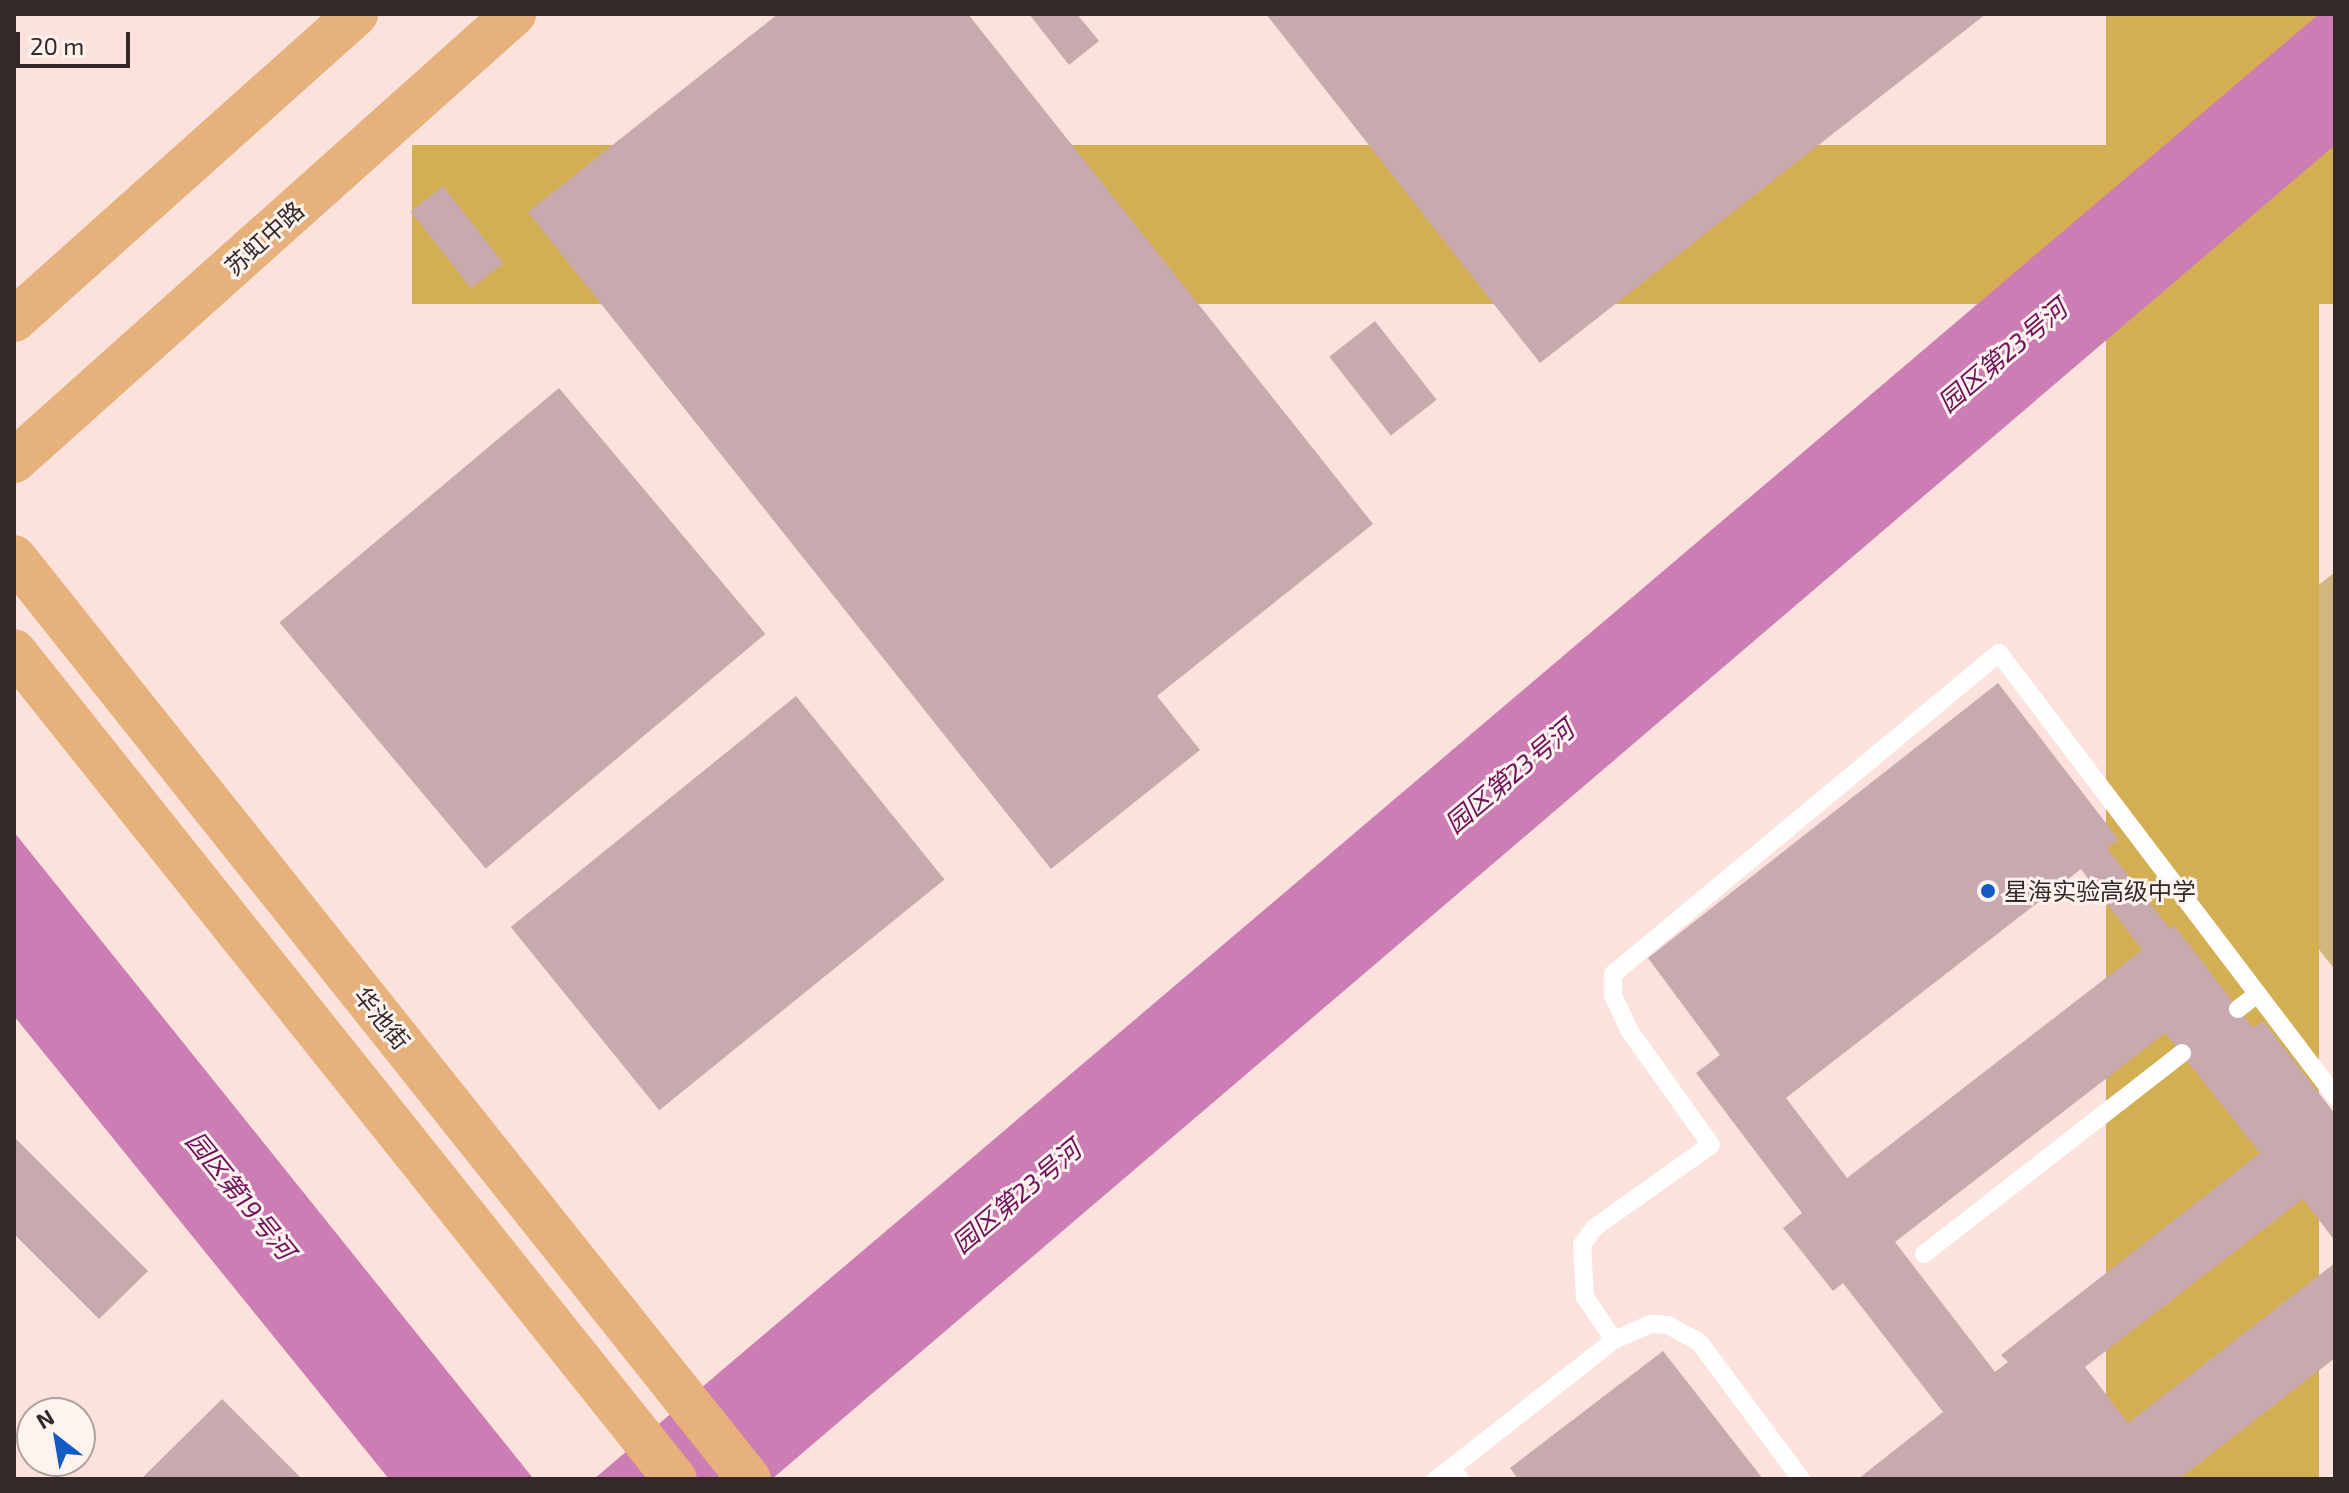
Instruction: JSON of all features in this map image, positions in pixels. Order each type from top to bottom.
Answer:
[{"type":"main road","points":[[14,320],[356,14]]},
{"type":"main road","name":"苏虹中路","points":[[14,461],[514,14]]},
{"type":"main road","name":"华池街","points":[[14,557],[749,1479]]},
{"type":"main road","points":[[14,651],[675,1479]]},
{"type":"lane","points":[[1614,1340],[1585,1297],[1582,1245],[1594,1228],[1711,1145],[1629,1030],[1613,995],[1613,974],[1999,653],[2335,1096]]},
{"type":"lane","points":[[2238,1009],[2257,994]]},
{"type":"lane","points":[[1924,1254],[2182,1053]]},
{"type":"lane","points":[[1449,1475],[1614,1340],[1651,1324],[1668,1325],[1699,1342],[1801,1479]]},
{"type":"shaded area","points":[[2106,14],[2319,14],[2319,1479],[2106,1479]]},
{"type":"shaded area","points":[[412,145],[2335,145],[2335,304],[412,304]]},
{"type":"shaded area","points":[[2335,572],[2335,970],[2173,761],[2150,717]]},
{"type":"water","name":"园区第23号河","points":[[2319,14],[2335,14],[2335,145],[772,1479],[594,1479]]},
{"type":"water","name":"园区第19号河","points":[[14,832],[534,1479],[389,1479],[14,1016]]},
{"type":"building","points":[[778,14],[968,14],[1373,524],[1157,696],[1200,750],[1051,869],[528,212]]},
{"type":"building","points":[[1029,14],[1077,14],[1099,41],[1069,65]]},
{"type":"building","points":[[1266,14],[1986,14],[1540,363]]},
{"type":"building","points":[[443,186],[503,263],[471,288],[411,211]]},
{"type":"building","points":[[1375,321],[1437,400],[1391,436],[1329,357]]},
{"type":"building","points":[[559,388],[765,634],[486,869],[279,623]]},
{"type":"building","points":[[1998,683],[2119,840],[2107,848],[2170,929],[2174,925],[2253,1028],[2263,1021],[2335,1114],[2335,1241],[2303,1199],[2085,1367],[2128,1423],[2335,1263],[2335,1358],[2179,1479],[1858,1479],[1943,1412],[1843,1283],[1833,1291],[1783,1228],[1802,1213],[1696,1073],[1720,1055],[1648,958]],"holes":[[[2081,869],[2142,950],[1847,1178],[1786,1098]],[[2165,1033],[2260,1153],[2001,1355],[2008,1362],[1995,1372],[1895,1242]]]},
{"type":"building","points":[[796,696],[945,879],[659,1110],[511,927]]},
{"type":"building","points":[[16,1139],[148,1271],[99,1319],[14,1234]]},
{"type":"building","points":[[1663,1351],[1763,1479],[1518,1479],[1510,1468]]},
{"type":"building","points":[[222,1399],[302,1479],[141,1479]]},
{"type":"place","name":"星海实验高级中学","points":[[1988,891]]}]
